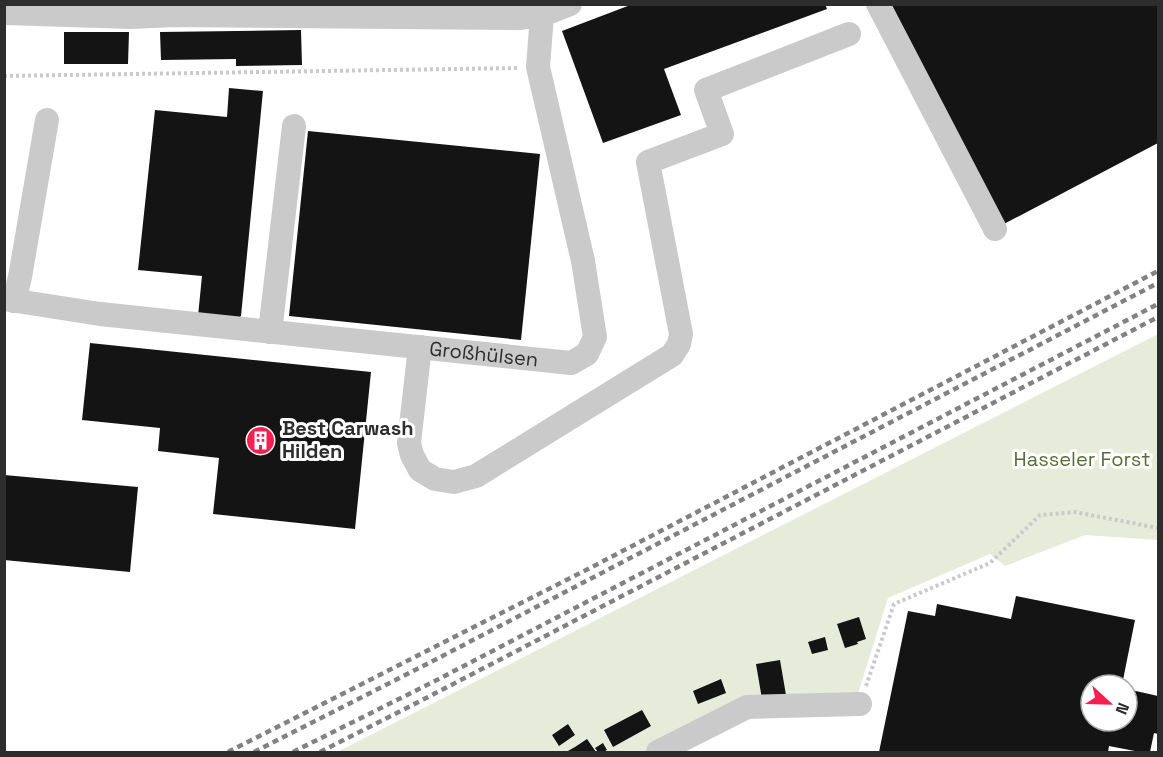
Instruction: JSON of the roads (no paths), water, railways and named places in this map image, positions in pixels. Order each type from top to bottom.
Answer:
[{"type":"street","points":[[4,13],[131,17],[175,15],[519,18],[570,4]]},
{"type":"street","points":[[878,4],[995,229]]},
{"type":"street","name":"Großhülsen","points":[[9,300],[100,314],[570,363],[586,354],[595,337],[583,261],[568,218],[533,78],[538,67],[542,10]]},
{"type":"street","points":[[420,347],[409,444],[420,470],[435,479],[454,482],[476,476],[672,355],[679,344],[681,334],[648,162],[722,134],[706,90],[849,34]]},
{"type":"street","points":[[9,300],[20,277],[47,120]]},
{"type":"street","points":[[270,332],[294,126]]},
{"type":"street","points":[[658,753],[747,707],[860,704]]},
{"type":"railway","points":[[228,752],[590,568],[1158,271]]},
{"type":"railway","points":[[254,752],[1158,283]]},
{"type":"railway","points":[[293,752],[433,682],[1158,304]]},
{"type":"railway","points":[[320,752],[1158,317]]},
{"type":"place","name":"Best Carwash Hilden","points":[[261,440]]},
{"type":"park label","name":"Hasseler Forst","points":[[1082,459]]}]
